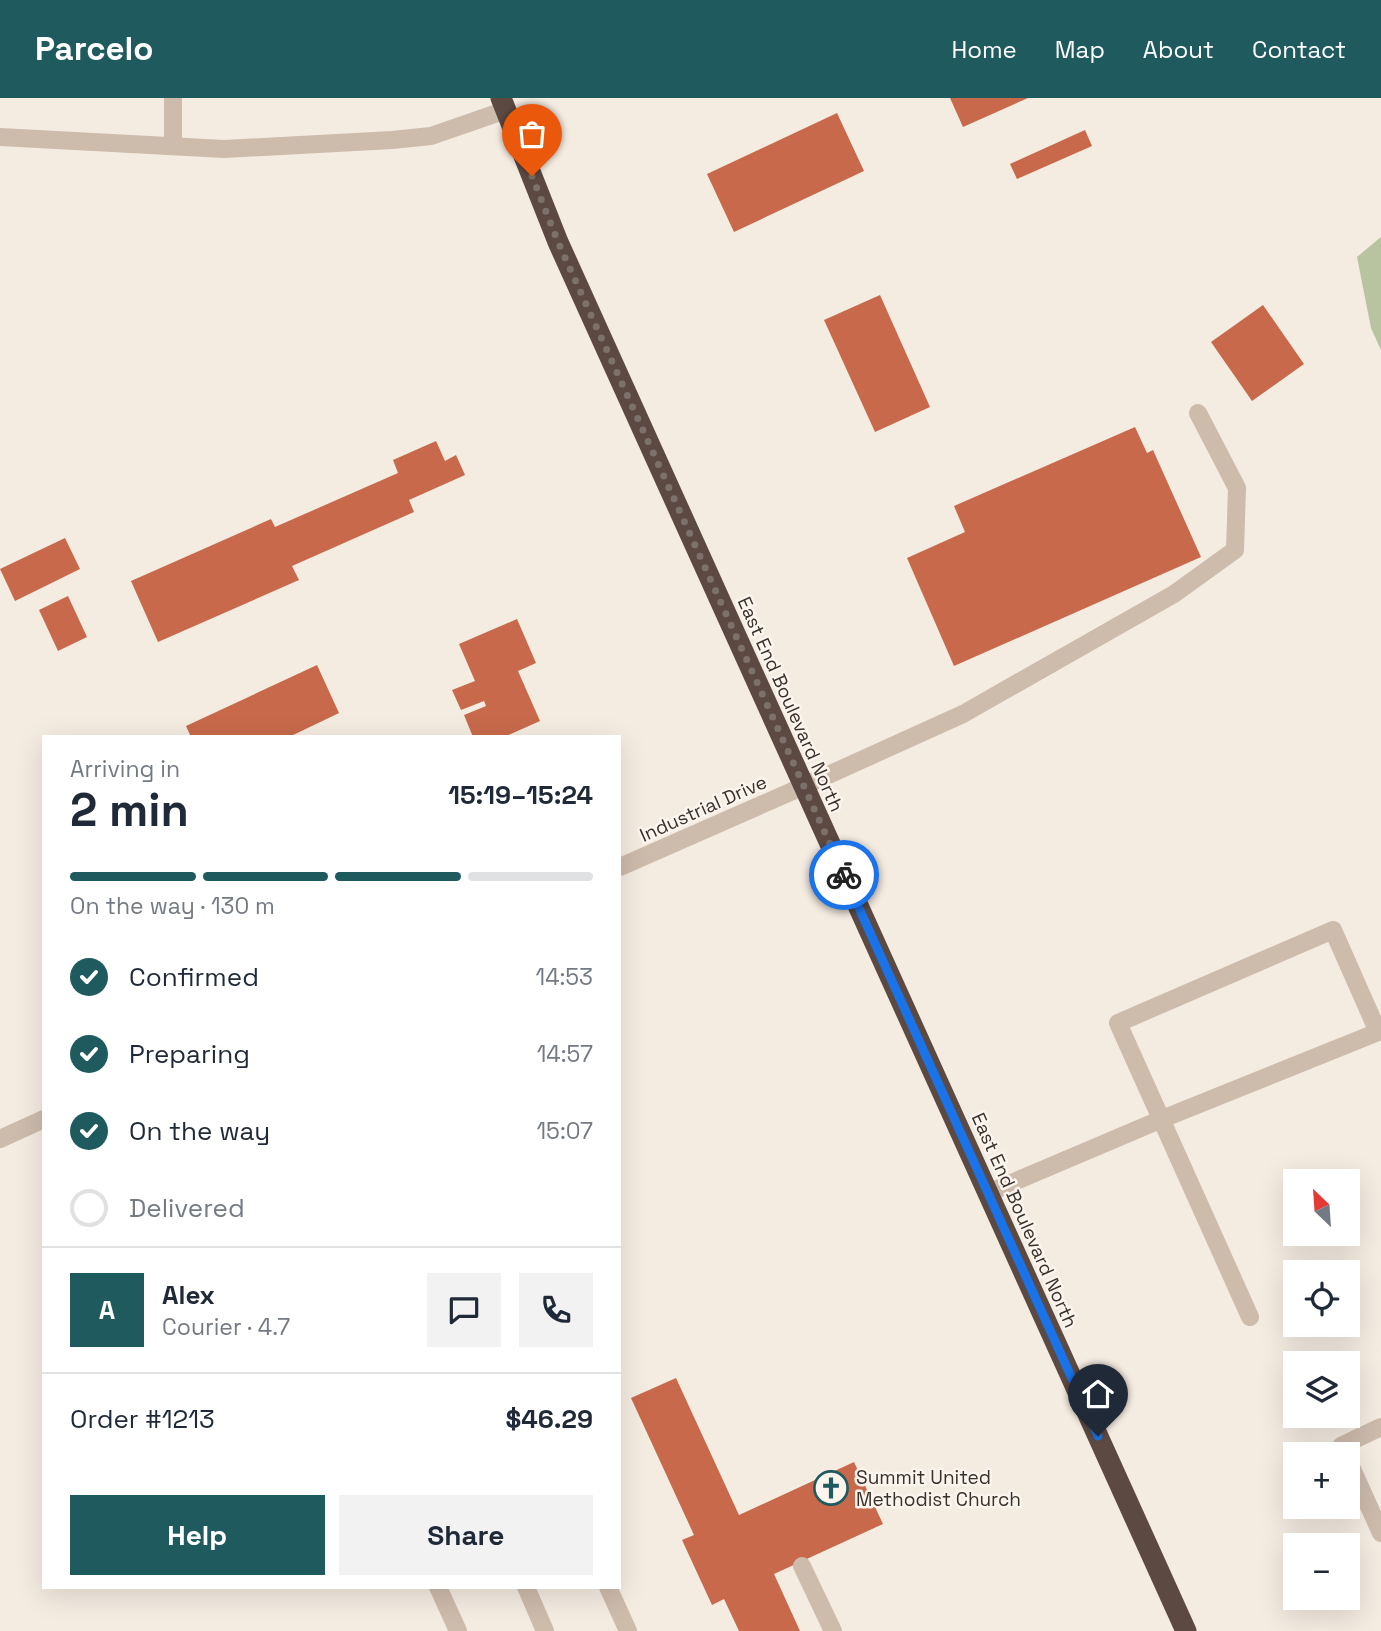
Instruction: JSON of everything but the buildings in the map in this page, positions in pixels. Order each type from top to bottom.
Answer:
[{"type":"highway","name":"East End Boulevard North","points":[[503,104],[558,242],[1186,1631]]},
{"type":"street","points":[[173,98],[173,146]]},
{"type":"street","points":[[0,137],[224,149],[392,140],[431,136],[503,104]]},
{"type":"street","name":"Industrial Drive","points":[[621,867],[963,714],[1174,594],[1235,550],[1237,488],[1198,413]]},
{"type":"street","points":[[988,1193],[1162,1119],[1378,1032],[1333,930],[1118,1023],[1162,1119],[1250,1317]]},
{"type":"street","points":[[0,1139],[42,1120]]},
{"type":"street","points":[[1349,1442],[1381,1427]]},
{"type":"street","points":[[1360,1487],[1381,1533]]},
{"type":"street","points":[[802,1566],[833,1631]]},
{"type":"street","points":[[439,1589],[458,1631]]},
{"type":"street","points":[[527,1589],[545,1631]]},
{"type":"street","points":[[609,1589],[628,1631]]},
{"type":"green space","points":[[1381,237],[1381,350],[1371,328],[1357,257]]},
{"type":"way so far","points":[[532,176],[558,242],[844,875]]},
{"type":"place","name":"Summit United Methodist Church","points":[[831,1488]]},
{"type":"route","points":[[844,875],[1098,1436]]}]
